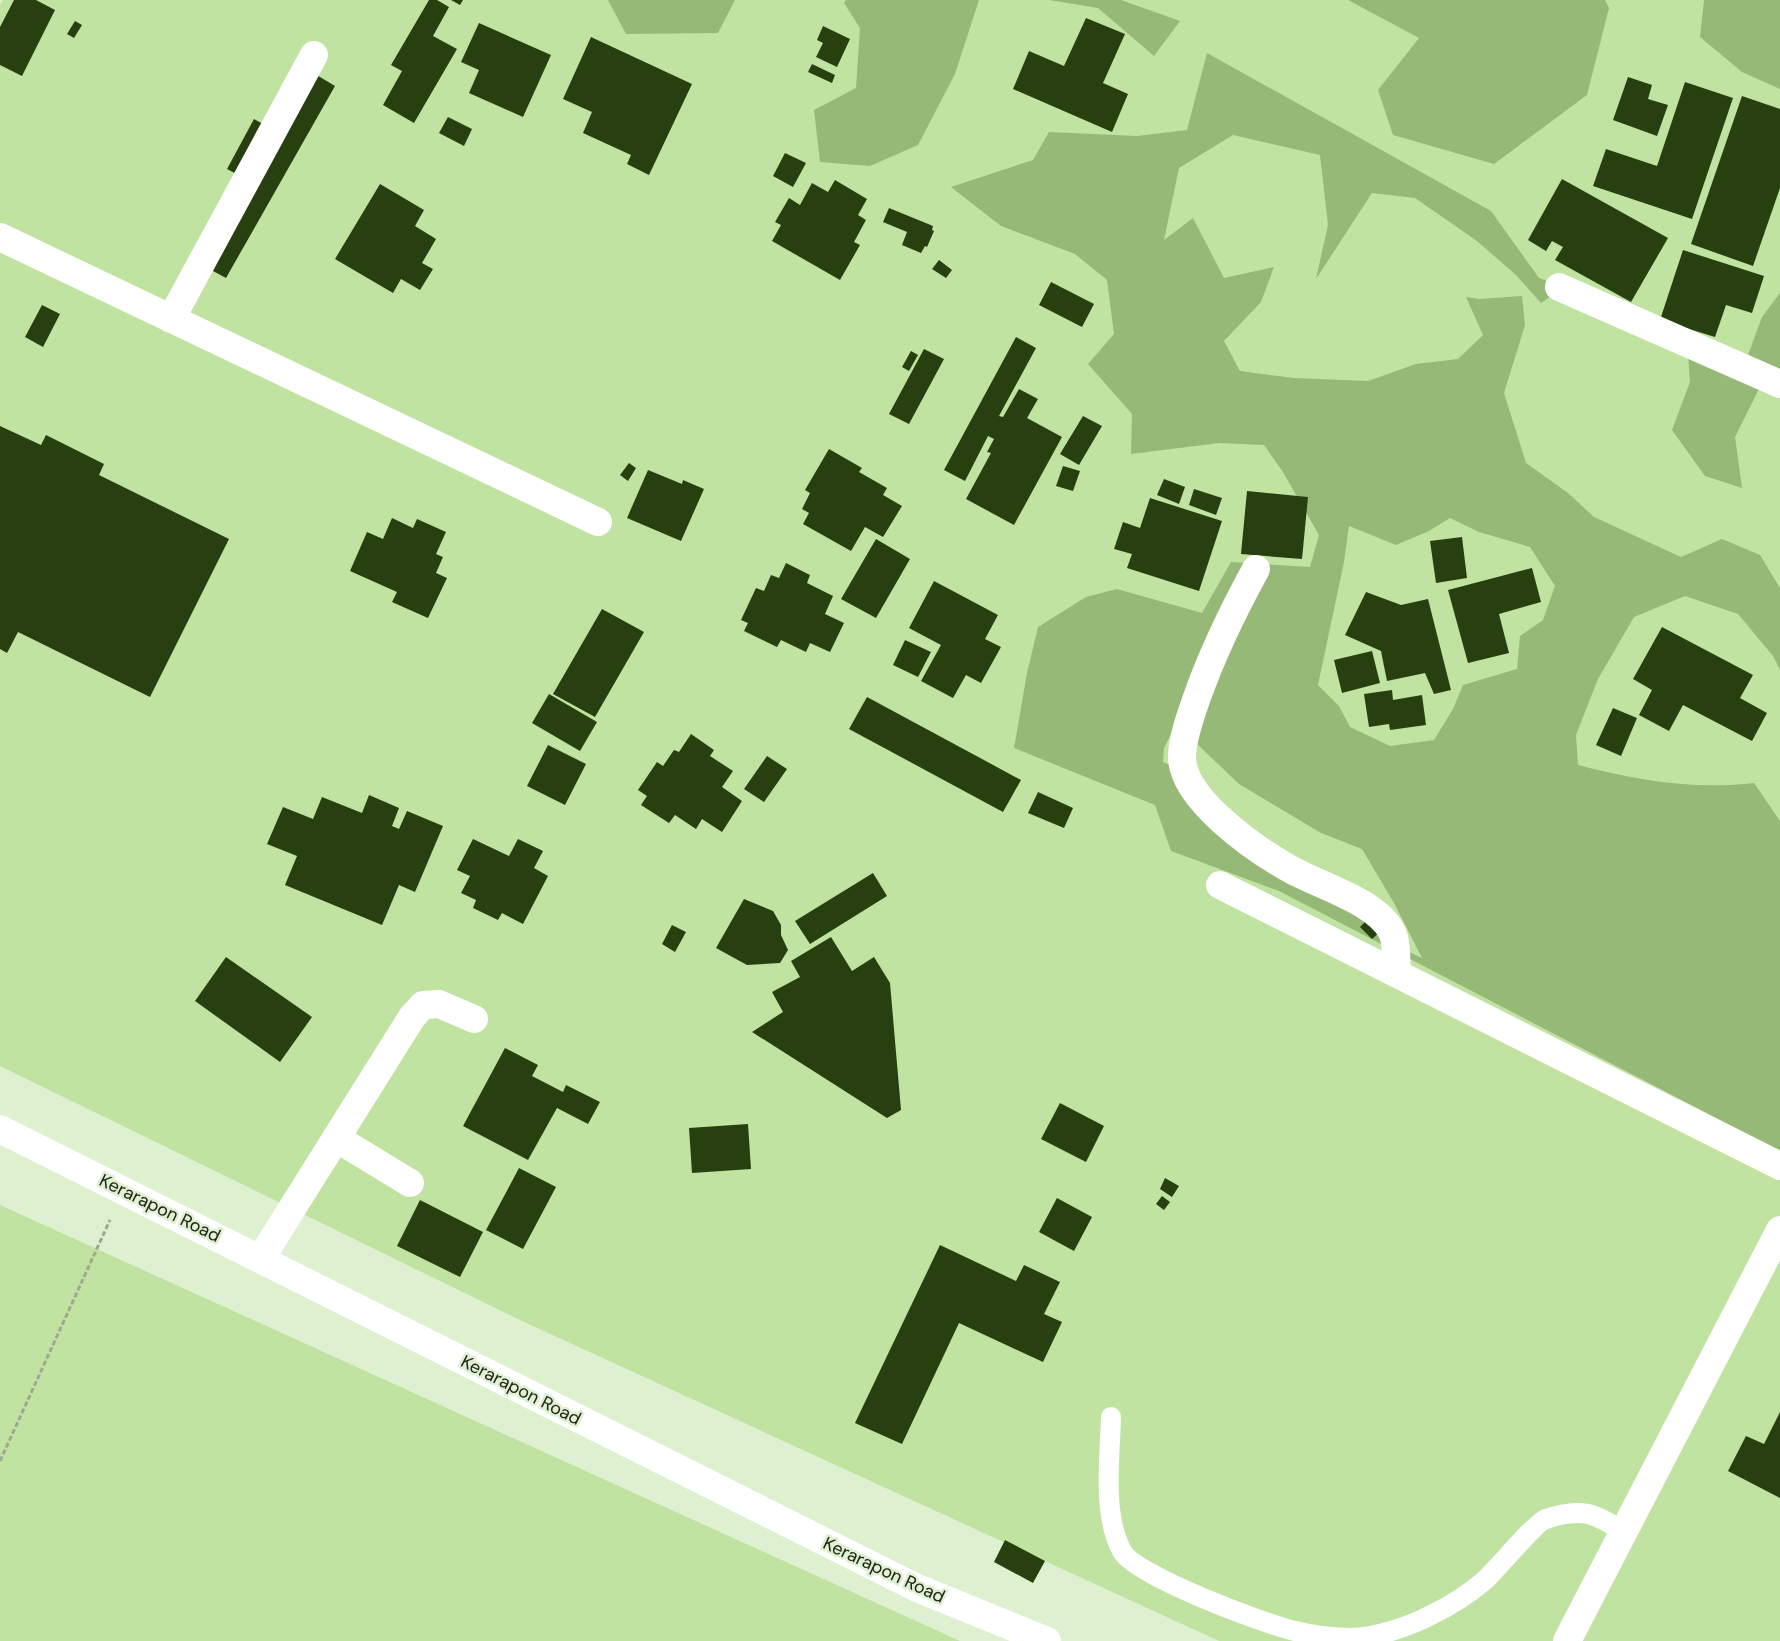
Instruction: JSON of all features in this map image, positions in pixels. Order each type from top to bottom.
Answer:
[{"type":"street","points":[[171,319],[314,55]]},
{"type":"street","points":[[0,237],[598,522]]},
{"type":"street","points":[[1559,287],[1780,384]]},
{"type":"street","points":[[1256,569],[1237,604],[1208,667],[1193,709],[1182,755],[1186,775],[1197,793],[1231,829],[1290,869],[1379,914],[1393,933],[1397,973]]},
{"type":"street","points":[[1220,885],[1780,1166]]},
{"type":"street","points":[[261,1258],[412,1017],[423,1005],[439,1004],[474,1018]]},
{"type":"street","name":"Kerarapon Road","points":[[0,1129],[917,1588],[1047,1641]]},
{"type":"street","points":[[336,1138],[410,1184]]},
{"type":"street","points":[[1567,1641],[1780,1230]]},
{"type":"lane","points":[[1111,1417],[1108,1482],[1110,1512],[1122,1552],[1146,1570],[1177,1588],[1294,1631],[1322,1636],[1354,1638],[1401,1628],[1430,1616],[1461,1598],[1485,1580],[1544,1520],[1565,1514],[1590,1513],[1624,1532]]},
{"type":"path","points":[[0,1460],[124,1190]]},
{"type":"green space","points":[[3,0],[1780,0],[1780,1641],[1219,1641],[522,1321],[0,1066],[0,5]]},
{"type":"green space","points":[[608,0],[735,0],[718,33],[626,34]]},
{"type":"green space","points":[[846,0],[979,0],[955,74],[918,145],[870,166],[820,162],[814,110],[856,88],[860,28],[844,3]]},
{"type":"green space","points":[[1049,0],[1121,0],[1180,21],[1154,56],[1098,8]]},
{"type":"green space","points":[[1348,0],[1605,0],[1609,8],[1587,95],[1494,164],[1393,135],[1378,90],[1419,38]]},
{"type":"green space","points":[[1704,0],[1780,0],[1780,89],[1742,72],[1700,37]]},
{"type":"green space","points":[[1207,53],[1491,211],[1539,278],[1748,355],[1762,317],[1780,293],[1780,397],[1759,389],[1735,437],[1742,488],[1705,476],[1672,430],[1690,382],[1688,353],[1554,294],[1541,303],[1516,275],[1477,241],[1415,198],[1372,193],[1316,279],[1328,225],[1320,155],[1233,135],[1179,168],[1164,240],[1193,218],[1224,278],[1274,267],[1261,302],[1224,341],[1240,371],[1294,378],[1368,381],[1416,364],[1458,359],[1483,335],[1466,297],[1480,299],[1522,296],[1525,325],[1504,393],[1526,463],[1568,493],[1594,517],[1681,557],[1722,539],[1760,555],[1780,588],[1780,670],[1773,656],[1738,614],[1685,596],[1634,617],[1598,679],[1576,735],[1578,765],[1621,775],[1665,782],[1709,785],[1754,783],[1780,821],[1780,1151],[1279,891],[1171,851],[1155,805],[1014,748],[1027,673],[1038,627],[1086,597],[1117,589],[1202,613],[1231,562],[1310,567],[1319,535],[1283,472],[1264,445],[1219,443],[1131,454],[1132,414],[1088,364],[1114,334],[1107,280],[1075,254],[1001,226],[951,187],[1033,160],[1049,132],[1137,136],[1187,130]],"holes":[[[1450,518],[1479,532],[1530,547],[1555,586],[1543,620],[1520,636],[1517,669],[1463,685],[1453,709],[1434,740],[1390,746],[1350,727],[1339,706],[1318,685],[1344,562],[1349,526],[1396,545],[1429,531]],[[1176,724],[1239,784],[1321,833],[1362,849],[1394,903],[1422,958],[1384,940],[1356,912],[1248,829],[1203,781],[1163,762],[1164,748]]]},
{"type":"green space","points":[[0,1205],[960,1641],[0,1641]]},
{"type":"building","points":[[14,0],[36,0],[55,10],[22,76],[0,65],[0,27]]},
{"type":"building","points":[[429,0],[437,0],[449,7],[433,36],[457,49],[414,123],[383,105],[402,71],[391,65]]},
{"type":"building","points":[[451,0],[463,0],[460,5]]},
{"type":"building","points":[[1086,18],[1125,34],[1103,83],[1128,94],[1112,132],[1013,89],[1029,51],[1064,66]]},
{"type":"building","points":[[75,21],[82,25],[74,38],[67,34]]},
{"type":"building","points":[[479,23],[551,55],[523,117],[469,93],[479,70],[461,62]]},
{"type":"building","points":[[823,26],[850,39],[837,67],[816,57],[823,43],[817,40]]},
{"type":"building","points":[[591,37],[692,84],[649,175],[627,164],[631,155],[583,133],[592,112],[563,99]]},
{"type":"building","points":[[812,64],[835,75],[832,83],[808,72]]},
{"type":"building","points":[[310,71],[335,86],[226,278],[200,264]]},
{"type":"building","points":[[1628,77],[1652,85],[1648,99],[1668,105],[1657,136],[1613,120]]},
{"type":"building","points":[[1685,82],[1733,98],[1692,219],[1593,186],[1606,149],[1657,166]]},
{"type":"building","points":[[1742,96],[1780,109],[1780,188],[1753,266],[1691,244]]},
{"type":"building","points":[[448,117],[472,129],[464,146],[439,133]]},
{"type":"building","points":[[254,119],[270,128],[244,178],[227,169]]},
{"type":"building","points":[[785,153],[806,163],[793,187],[773,176]]},
{"type":"building","points":[[1562,179],[1668,238],[1631,302],[1555,260],[1563,247],[1552,241],[1546,251],[1528,240]]},
{"type":"building","points":[[835,180],[867,199],[858,215],[866,220],[854,242],[860,245],[840,280],[772,241],[781,225],[775,222],[789,198],[800,205],[812,183],[828,192]]},
{"type":"building","points":[[380,184],[424,210],[415,226],[436,239],[422,263],[433,269],[420,290],[401,279],[393,293],[335,259]]},
{"type":"building","points":[[889,208],[933,226],[932,230],[934,231],[927,247],[925,246],[921,253],[902,245],[907,232],[883,222]]},
{"type":"building","points":[[1683,250],[1764,276],[1752,313],[1726,305],[1715,337],[1660,320]]},
{"type":"building","points":[[939,260],[952,270],[946,278],[932,269]]},
{"type":"building","points":[[1051,282],[1094,304],[1082,327],[1039,305]]},
{"type":"building","points":[[42,305],[60,314],[43,347],[25,337]]},
{"type":"building","points":[[1016,337],[1036,348],[999,416],[1003,417],[1019,389],[1038,399],[1027,418],[1062,437],[1014,525],[966,499],[991,453],[987,452],[994,439],[988,436],[965,481],[944,470]]},
{"type":"building","points":[[924,349],[944,359],[909,424],[889,414]]},
{"type":"building","points":[[911,351],[918,355],[909,371],[902,367]]},
{"type":"building","points":[[1083,416],[1102,426],[1079,465],[1060,454]]},
{"type":"building","points":[[0,426],[41,445],[46,435],[104,464],[99,475],[229,539],[150,697],[18,632],[7,653],[0,649]]},
{"type":"building","points":[[829,449],[862,468],[859,472],[887,488],[883,495],[902,506],[883,537],[865,527],[851,551],[803,524],[809,513],[802,509],[810,493],[805,490]]},
{"type":"building","points":[[629,463],[636,468],[628,481],[620,475]]},
{"type":"building","points":[[1063,466],[1080,471],[1073,491],[1056,486]]},
{"type":"building","points":[[648,470],[682,484],[683,480],[704,489],[681,541],[627,518]]},
{"type":"building","points":[[1164,479],[1185,487],[1179,504],[1157,495]]},
{"type":"building","points":[[1194,489],[1222,498],[1216,515],[1189,505]]},
{"type":"building","points":[[1247,491],[1308,497],[1302,559],[1241,554]]},
{"type":"building","points":[[1150,498],[1222,521],[1199,591],[1127,568],[1132,554],[1114,549],[1123,522],[1140,528]]},
{"type":"building","points":[[392,518],[413,528],[417,519],[446,532],[436,554],[443,557],[436,573],[447,578],[428,618],[392,602],[397,592],[350,571],[367,532],[383,539]]},
{"type":"building","points":[[1462,537],[1467,578],[1436,583],[1430,541]]},
{"type":"building","points":[[876,539],[910,559],[876,618],[841,599]]},
{"type":"building","points":[[786,563],[810,575],[807,583],[833,596],[825,614],[844,623],[830,652],[810,643],[806,652],[781,640],[777,647],[744,631],[748,623],[741,620],[756,588],[764,591],[771,575],[779,578]]},
{"type":"building","points":[[1532,568],[1541,602],[1499,614],[1509,653],[1468,663],[1448,590]]},
{"type":"building","points":[[934,581],[998,615],[985,639],[1001,647],[981,683],[966,675],[953,698],[921,681],[941,645],[909,628]]},
{"type":"building","points":[[1366,592],[1401,605],[1428,599],[1451,690],[1434,694],[1425,673],[1387,681],[1381,651],[1345,635]]},
{"type":"building","points":[[602,609],[644,632],[595,717],[553,694]]},
{"type":"building","points":[[1662,627],[1753,675],[1740,698],[1767,713],[1752,741],[1683,705],[1669,731],[1639,715],[1652,690],[1633,679]]},
{"type":"building","points":[[905,640],[931,652],[918,677],[893,665]]},
{"type":"building","points":[[1372,651],[1380,683],[1342,693],[1334,660]]},
{"type":"building","points":[[1392,690],[1393,700],[1422,695],[1426,725],[1390,730],[1389,724],[1369,727],[1364,694]]},
{"type":"building","points":[[549,694],[597,722],[580,751],[532,723]]},
{"type":"building","points":[[867,697],[1021,780],[1003,812],[849,729]]},
{"type":"building","points":[[1613,708],[1637,718],[1621,756],[1596,745]]},
{"type":"building","points":[[691,734],[714,750],[710,756],[733,771],[722,787],[742,801],[722,832],[702,819],[696,829],[675,815],[669,823],[641,805],[647,796],[638,790],[657,762],[663,766],[674,750],[679,752]]},
{"type":"building","points":[[548,745],[586,764],[565,805],[527,786]]},
{"type":"building","points":[[767,756],[787,769],[764,802],[744,789]]},
{"type":"building","points":[[1038,792],[1073,808],[1064,828],[1028,813]]},
{"type":"building","points":[[369,795],[399,808],[392,826],[399,829],[407,811],[443,826],[415,892],[399,885],[382,925],[285,885],[297,856],[267,844],[283,807],[313,819],[322,797],[362,813]]},
{"type":"building","points":[[473,839],[509,856],[518,839],[543,851],[534,868],[548,876],[523,924],[502,913],[498,920],[473,908],[476,900],[461,893],[470,876],[457,870]]},
{"type":"building","points":[[873,873],[887,896],[810,944],[795,921]]},
{"type":"building","points":[[744,899],[773,911],[781,925],[781,935],[788,950],[780,963],[747,965],[716,948]]},
{"type":"building","points":[[1368,919],[1380,932],[1372,939],[1360,927]]},
{"type":"building","points":[[672,925],[686,932],[675,952],[662,944]]},
{"type":"building","points":[[831,937],[852,971],[874,957],[890,983],[901,1110],[887,1118],[752,1032],[783,1012],[772,992],[800,977],[791,961]]},
{"type":"building","points":[[226,957],[312,1017],[280,1062],[195,1001]]},
{"type":"building","points":[[505,1048],[538,1065],[532,1076],[563,1092],[566,1085],[600,1102],[588,1124],[557,1108],[528,1160],[463,1126]]},
{"type":"building","points":[[1060,1103],[1104,1126],[1086,1162],[1041,1139]]},
{"type":"building","points":[[748,1124],[751,1169],[692,1173],[689,1128]]},
{"type":"building","points":[[519,1168],[556,1187],[523,1249],[486,1230]]},
{"type":"building","points":[[1165,1178],[1179,1186],[1172,1197],[1160,1189]]},
{"type":"building","points":[[1162,1196],[1170,1202],[1164,1210],[1156,1204]]},
{"type":"building","points":[[1057,1198],[1092,1217],[1074,1251],[1039,1232]]},
{"type":"building","points":[[420,1200],[483,1232],[460,1277],[397,1246]]},
{"type":"building","points":[[940,1245],[1016,1281],[1024,1265],[1060,1282],[1044,1314],[1062,1322],[1043,1362],[959,1323],[902,1444],[855,1423]]},
{"type":"building","points":[[1780,1412],[1780,1498],[1728,1471],[1746,1436],[1764,1444]]},
{"type":"building","points":[[1005,1540],[1045,1561],[1033,1583],[994,1562]]}]
